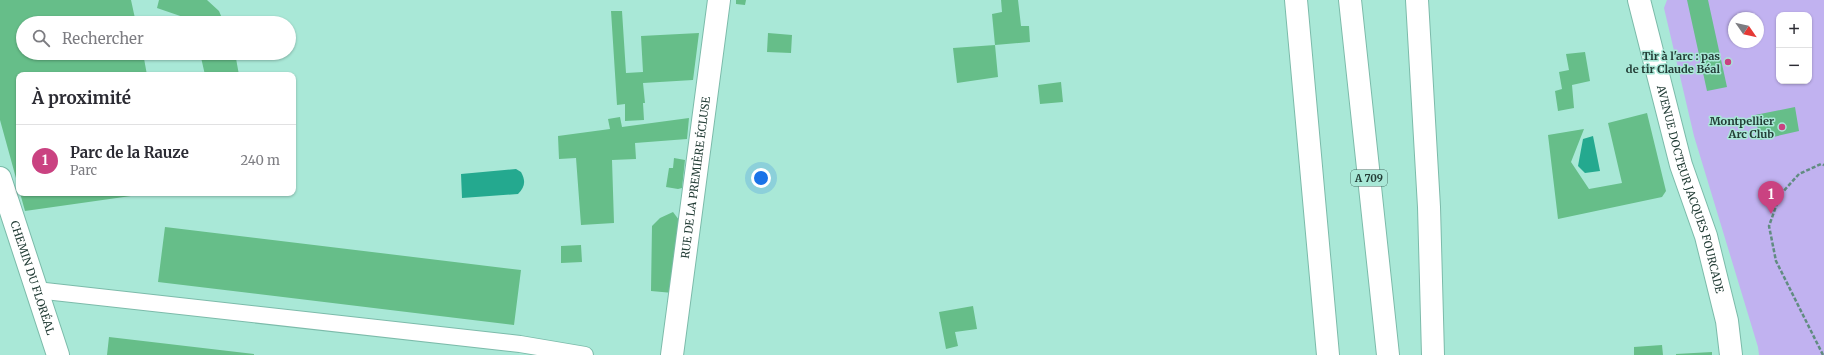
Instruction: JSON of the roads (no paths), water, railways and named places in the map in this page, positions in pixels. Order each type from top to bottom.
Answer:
[{"type":"main road","name":"RUE DE LA PREMIÈRE ÉCLUSE","points":[[672,355],[719,0]]},
{"type":"main road","points":[[1286,0],[1299,24]]},
{"type":"main road","points":[[1296,0],[1328,355]]},
{"type":"main road","name":"A 709","points":[[1350,0],[1388,355]]},
{"type":"main road","points":[[1417,0],[1429,207],[1433,355]]},
{"type":"main road","name":"AVENUE DOCTEUR JACQUES FOURCADE","points":[[1639,0],[1681,165],[1706,236],[1727,321],[1731,355]]},
{"type":"main road","name":"CHEMIN DU FLORÉAL","points":[[0,178],[58,355]]},
{"type":"lane","points":[[36,290],[520,344],[585,355]]},
{"type":"place","name":"Tir à l'arc : pas de tir Claude Béal","points":[[1728,62]]},
{"type":"place","name":"Montpellier Arc Club","points":[[1782,127]]},
{"type":"place","name":"Parc de la Rauze","points":[[1771,214]]}]
